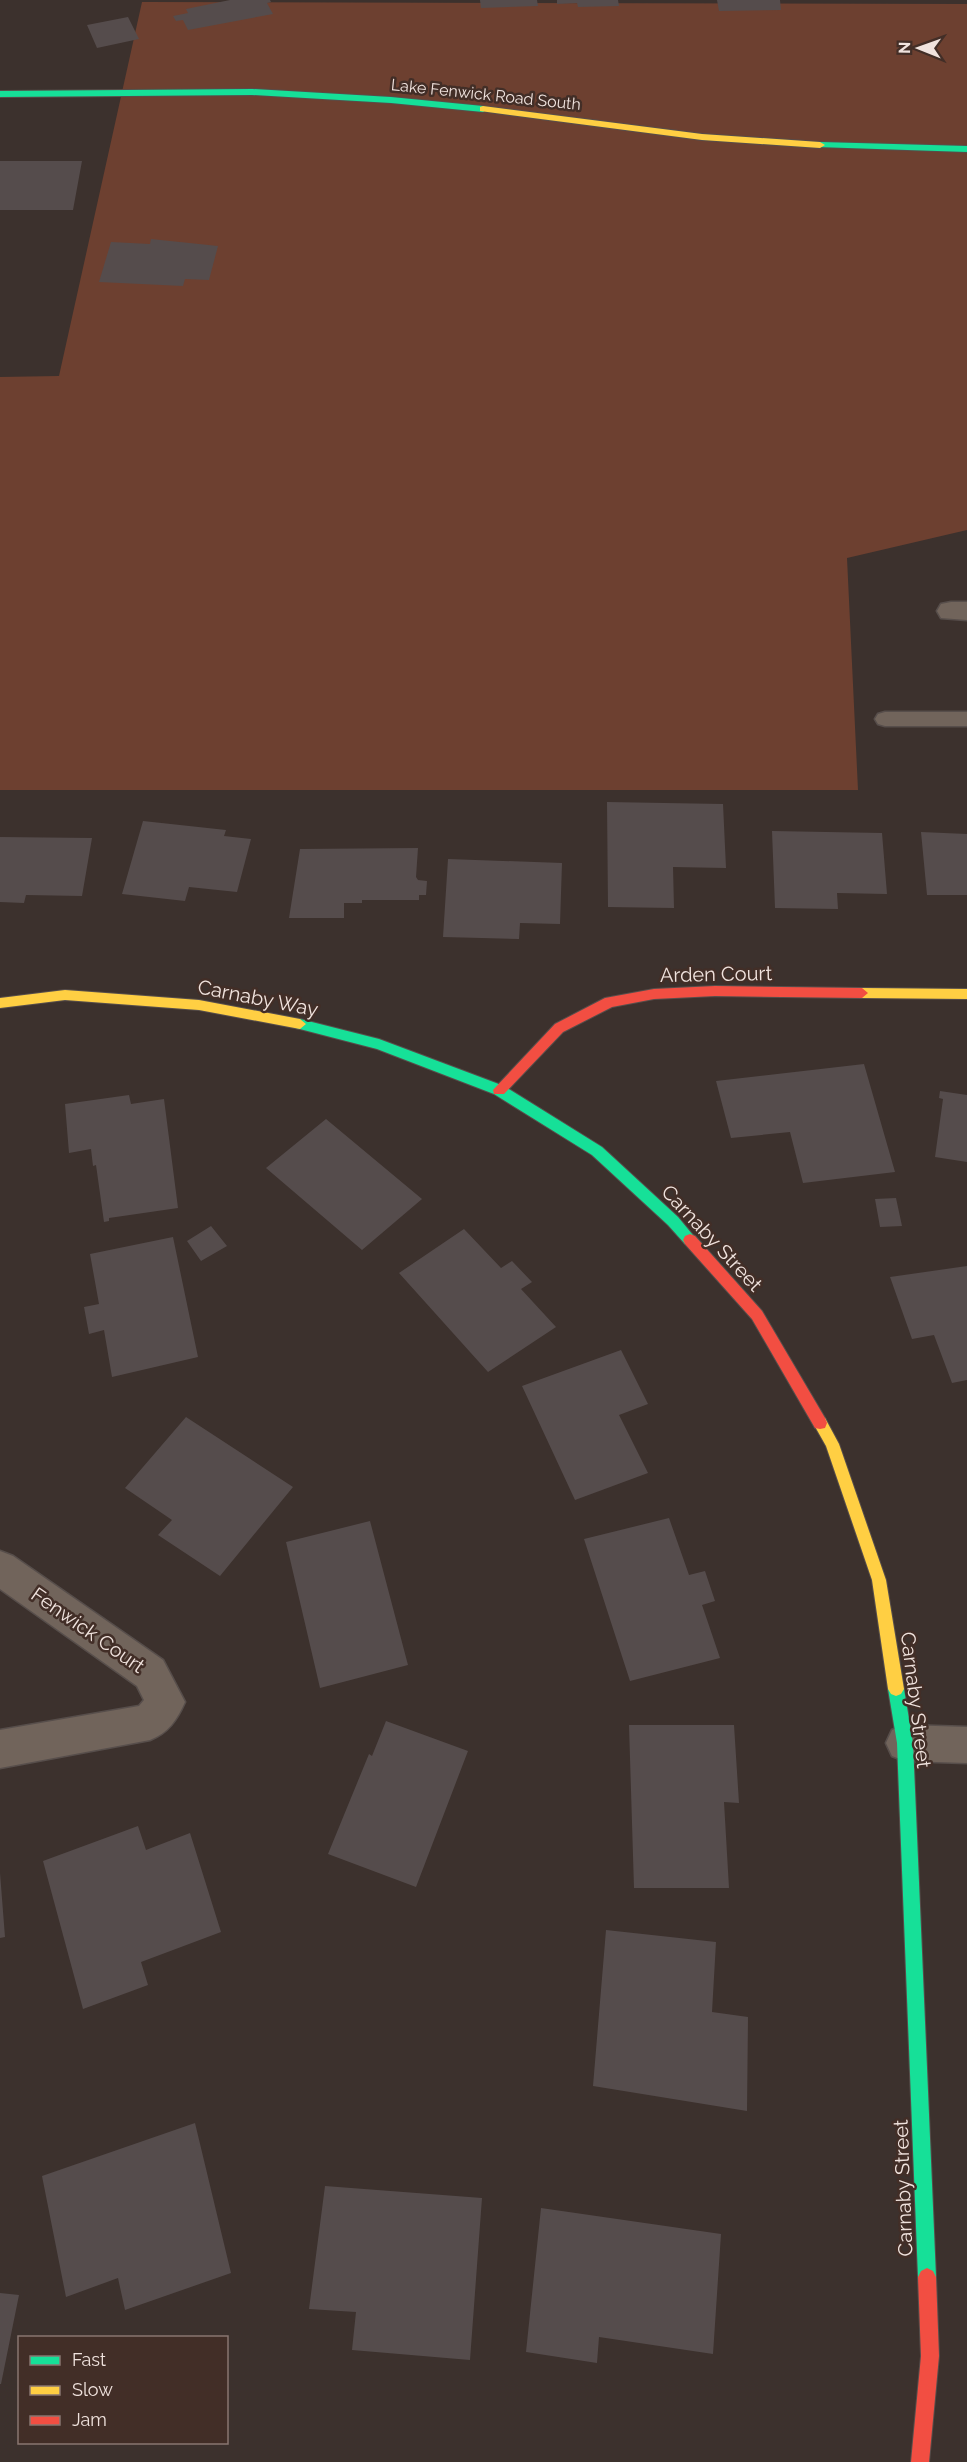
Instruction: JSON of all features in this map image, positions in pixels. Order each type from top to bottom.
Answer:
[{"type":"street","name":"Lake Fenwick Road South","points":[[0,94],[252,92],[487,110],[702,137],[805,145],[967,149]]},
{"type":"street","name":"Arden Court","points":[[499,1090],[559,1028],[609,1002],[654,994],[715,991],[967,994]]},
{"type":"street","name":"Carnaby Way","points":[[0,1003],[65,995],[199,1005],[291,1022],[379,1044],[499,1090]]},
{"type":"street","name":"Carnaby Street","points":[[499,1090],[597,1150],[673,1221],[757,1315],[832,1444],[879,1580],[905,1743],[930,2356],[920,2462]]},
{"type":"street","name":"Fenwick Court","points":[[0,1568],[150,1673],[166,1702],[150,1722],[0,1749]]},
{"type":"street","points":[[905,1743],[967,1745]]},
{"type":"lane","points":[[885,719],[967,719]]},
{"type":"shaded area","points":[[142,2],[967,4],[967,530],[847,558],[858,790],[0,790],[0,377],[59,376]]},
{"type":"building","points":[[230,0],[270,0],[271,2],[267,3],[273,14],[188,30],[183,20],[176,21],[173,16],[188,13],[186,9]]},
{"type":"building","points":[[480,0],[537,0],[538,6],[481,8]]},
{"type":"building","points":[[557,0],[618,0],[619,6],[578,7],[577,3],[557,4]]},
{"type":"building","points":[[717,0],[780,0],[781,10],[719,11]]},
{"type":"building","points":[[128,17],[139,39],[97,48],[87,25]]},
{"type":"building","points":[[0,161],[82,161],[73,210],[0,210]]},
{"type":"building","points":[[151,239],[218,246],[209,280],[185,279],[183,286],[99,282],[111,242],[150,244]]},
{"type":"building","points":[[607,802],[723,804],[726,868],[673,867],[674,908],[608,907]]},
{"type":"building","points":[[143,821],[226,830],[224,836],[251,839],[237,892],[189,887],[185,901],[122,894]]},
{"type":"building","points":[[772,831],[882,833],[887,894],[837,893],[838,909],[775,908]]},
{"type":"building","points":[[921,832],[967,834],[967,895],[927,895]]},
{"type":"building","points":[[0,837],[92,838],[82,896],[26,895],[24,903],[0,902]]},
{"type":"building","points":[[418,848],[416,877],[418,880],[427,881],[426,895],[419,895],[419,900],[362,900],[362,903],[344,903],[344,918],[289,918],[300,849]]},
{"type":"building","points":[[448,859],[562,863],[560,924],[520,923],[519,939],[443,937]]},
{"type":"building","points":[[864,1064],[895,1172],[803,1183],[790,1132],[731,1138],[716,1081]]},
{"type":"building","points":[[940,1091],[967,1095],[967,1162],[935,1157],[943,1099],[939,1098]]},
{"type":"building","points":[[129,1095],[131,1104],[164,1099],[178,1208],[109,1218],[109,1221],[104,1222],[96,1165],[93,1166],[91,1149],[69,1153],[65,1104]]},
{"type":"building","points":[[326,1119],[422,1199],[362,1250],[266,1168]]},
{"type":"building","points":[[896,1198],[902,1226],[880,1227],[875,1199]]},
{"type":"building","points":[[211,1226],[227,1246],[201,1261],[187,1241]]},
{"type":"building","points":[[464,1229],[501,1268],[512,1261],[532,1282],[521,1289],[556,1327],[488,1372],[399,1273]]},
{"type":"building","points":[[173,1237],[198,1357],[112,1377],[104,1330],[89,1334],[84,1307],[99,1304],[90,1254]]},
{"type":"building","points":[[967,1266],[967,1380],[952,1383],[934,1335],[912,1339],[890,1277]]},
{"type":"building","points":[[621,1350],[648,1404],[619,1415],[648,1473],[575,1500],[522,1386]]},
{"type":"building","points":[[186,1417],[293,1487],[220,1576],[158,1535],[172,1520],[125,1488]]},
{"type":"building","points":[[669,1518],[689,1575],[705,1571],[715,1601],[702,1605],[720,1658],[630,1681],[584,1539]]},
{"type":"building","points":[[370,1521],[408,1665],[320,1688],[286,1542]]},
{"type":"building","points":[[386,1721],[468,1751],[416,1887],[328,1854],[369,1754],[372,1756]]},
{"type":"building","points":[[629,1725],[734,1725],[739,1803],[724,1802],[729,1888],[634,1888]]},
{"type":"building","points":[[138,1826],[146,1850],[190,1833],[221,1932],[141,1962],[148,1985],[83,2009],[43,1861]]},
{"type":"building","points":[[0,1873],[5,1937],[0,1938]]},
{"type":"building","points":[[606,1930],[716,1942],[712,2012],[748,2017],[747,2111],[593,2086]]},
{"type":"building","points":[[195,2123],[231,2273],[125,2310],[118,2278],[66,2297],[42,2176]]},
{"type":"building","points":[[325,2186],[482,2198],[470,2360],[352,2350],[356,2312],[309,2309]]},
{"type":"building","points":[[541,2208],[721,2234],[713,2354],[599,2337],[597,2363],[526,2352]]},
{"type":"building","points":[[0,2293],[19,2295],[1,2384],[0,2384]]},
{"type":"traffic: fast","points":[[0,94],[252,92],[391,100],[483,109]]},
{"type":"traffic: fast","points":[[820,145],[967,149]]},
{"type":"traffic: fast","points":[[300,1024],[379,1044],[499,1090],[597,1151],[673,1221],[690,1240]]},
{"type":"traffic: fast","points":[[896,1689],[905,1743],[927,2277]]},
{"type":"traffic: slow","points":[[483,109],[702,137],[820,145]]},
{"type":"traffic: slow","points":[[862,993],[967,994]]},
{"type":"traffic: slow","points":[[0,1003],[65,995],[199,1005],[300,1024]]},
{"type":"traffic: slow","points":[[820,1423],[832,1444],[879,1580],[896,1689]]},
{"type":"traffic: jam","points":[[499,1090],[559,1028],[609,1002],[654,994],[715,991],[862,993]]},
{"type":"traffic: jam","points":[[690,1240],[757,1315],[820,1423]]},
{"type":"traffic: jam","points":[[920,2462],[930,2356],[927,2277]]}]
